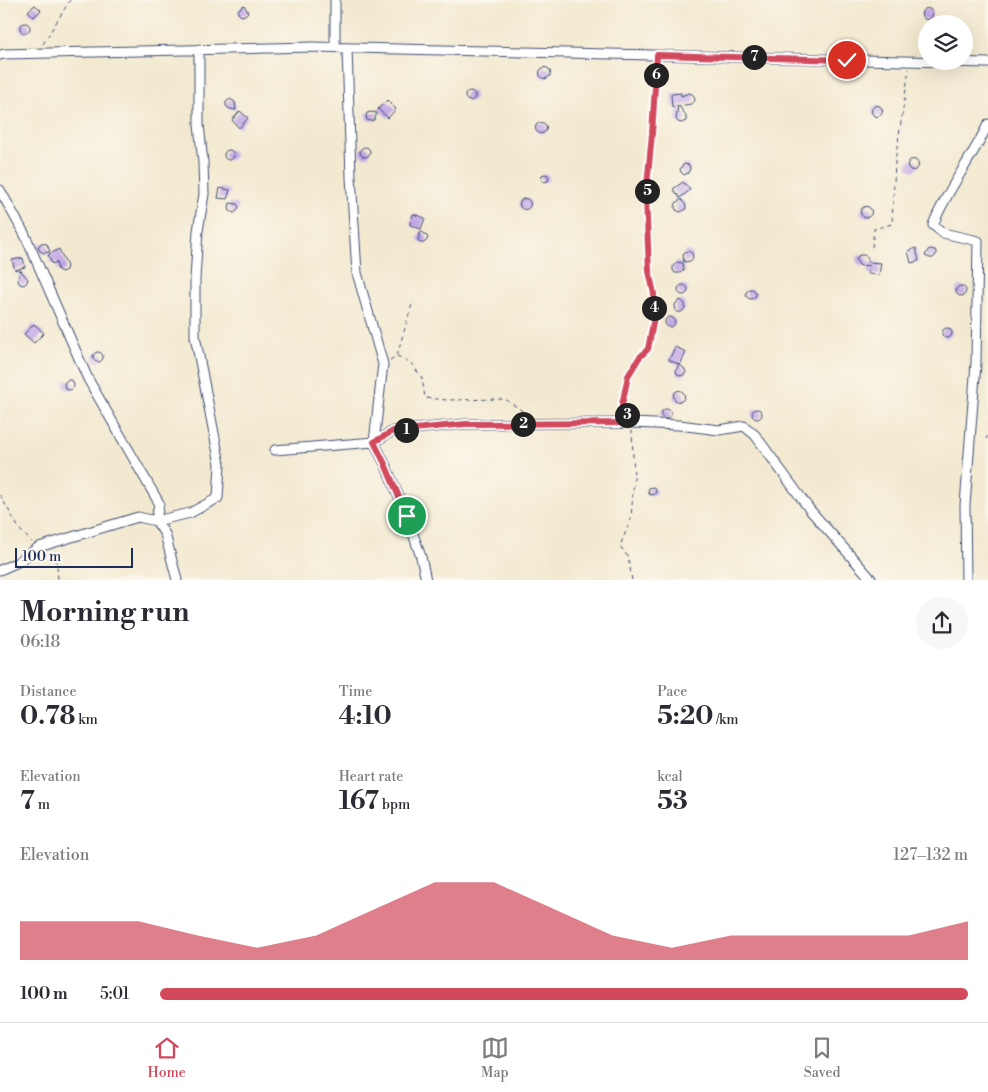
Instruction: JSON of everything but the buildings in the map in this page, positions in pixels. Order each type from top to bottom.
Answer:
[{"type":"street","points":[[335,0],[335,47]]},
{"type":"street","points":[[0,55],[335,47],[988,63]]},
{"type":"street","points":[[347,48],[351,177],[357,273],[383,364],[374,442],[407,516],[421,557],[426,580]]},
{"type":"street","points":[[0,570],[18,562],[43,546],[138,518],[156,521],[190,513],[218,498],[220,464],[195,336],[195,280],[198,231],[204,194],[199,125],[199,49]]},
{"type":"street","points":[[966,580],[965,505],[976,363],[978,241],[943,233],[934,224],[940,208],[979,144],[988,124]]},
{"type":"street","points":[[0,190],[25,235],[88,379],[159,503],[156,521],[165,534],[177,580]]},
{"type":"street","points":[[275,450],[374,442],[393,431],[466,424],[631,423],[679,425],[719,430],[744,426],[755,435],[810,510],[872,580]]},
{"type":"path","points":[[37,53],[70,0]]},
{"type":"path","points":[[632,580],[628,557],[620,546],[631,519],[634,478],[631,423],[622,405],[628,376],[639,358],[648,349],[654,318],[654,294],[649,271],[646,196],[657,55]]},
{"type":"path","points":[[872,246],[874,230],[892,224],[895,162],[910,61]]},
{"type":"path","points":[[383,364],[397,356],[413,301]]},
{"type":"path","points":[[397,356],[411,363],[422,378],[425,398],[447,400],[505,399],[526,414]]},
{"type":"path","points":[[988,436],[986,438],[988,440]]},
{"type":"path","points":[[0,496],[20,530],[43,546],[57,564],[58,580]]},
{"type":"route","points":[[407,516],[374,442],[393,431],[466,424],[631,423],[622,405],[628,376],[639,358],[648,349],[654,318],[654,294],[649,271],[646,196],[657,55],[847,60]]}]
